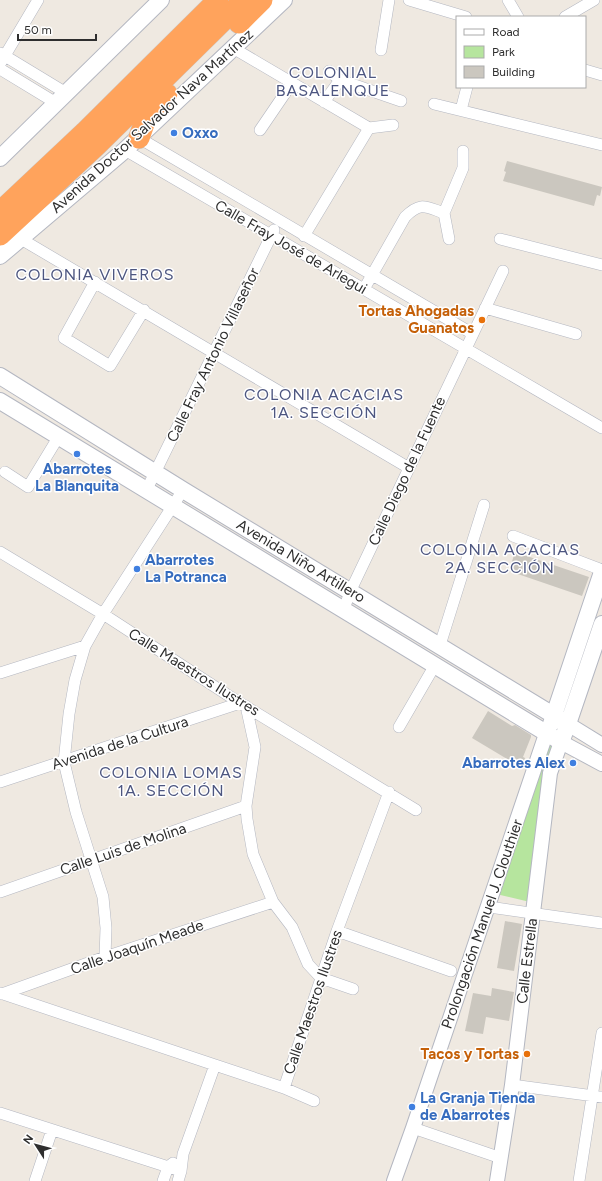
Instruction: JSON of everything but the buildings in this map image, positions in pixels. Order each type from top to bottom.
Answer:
[{"type":"highway","name":"Avenida Doctor Salvador Nava Martínez","points":[[0,234],[218,0]]},
{"type":"highway","name":"Avenida Doctor Salvador Nava Martínez","points":[[0,212],[91,138],[244,0]]},
{"type":"highway","points":[[132,144],[151,110],[262,0]]},
{"type":"main road","points":[[0,158],[161,0]]},
{"type":"main road","name":"Avenida Doctor Salvador Nava Martínez","points":[[0,256],[132,144],[284,0]]},
{"type":"main road","name":"Avenida Niño Artillero","points":[[0,376],[350,592],[440,645],[568,724]]},
{"type":"main road","name":"Avenida Niño Artillero","points":[[0,401],[561,742]]},
{"type":"main road","points":[[546,734],[554,716],[602,571]]},
{"type":"main road","points":[[561,742],[602,624]]},
{"type":"street","points":[[38,0],[2,57],[61,98]]},
{"type":"street","points":[[381,50],[389,0]]},
{"type":"street","points":[[409,0],[463,16]]},
{"type":"street","points":[[508,0],[517,16]]},
{"type":"street","points":[[567,16],[594,0]]},
{"type":"street","points":[[233,48],[369,128],[393,126]]},
{"type":"street","points":[[0,69],[61,98]]},
{"type":"street","points":[[329,70],[340,80],[401,101]]},
{"type":"street","points":[[586,70],[602,75]]},
{"type":"street","points":[[324,102],[340,80]]},
{"type":"street","points":[[260,130],[292,83]]},
{"type":"street","points":[[461,110],[467,88]]},
{"type":"street","points":[[434,104],[602,145]]},
{"type":"street","points":[[304,236],[369,128]]},
{"type":"street","name":"Calle Fray José de Arlegui","points":[[132,144],[279,221],[473,334]]},
{"type":"street","name":"Calle Fray José de Arlegui","points":[[132,144],[272,235],[602,428]]},
{"type":"street","points":[[449,239],[444,213],[463,168],[463,151]]},
{"type":"street","points":[[364,289],[405,217],[413,209],[422,206],[444,213]]},
{"type":"street","name":"Calle Fray Antonio Villaseñor","points":[[147,490],[279,221]]},
{"type":"street","points":[[21,239],[144,310],[214,354],[409,468]]},
{"type":"street","points":[[500,239],[602,264]]},
{"type":"street","name":"Calle Diego de la Fuente","points":[[344,609],[350,592],[503,271]]},
{"type":"street","points":[[96,282],[64,338],[110,366],[144,310]]},
{"type":"street","points":[[485,308],[576,334]]},
{"type":"street","points":[[5,472],[28,487],[59,436]]},
{"type":"street","points":[[104,957],[106,928],[103,897],[90,861],[64,762],[69,714],[75,680],[85,646],[184,490]]},
{"type":"street","points":[[440,645],[484,505]]},
{"type":"street","points":[[513,536],[602,571]]},
{"type":"street","name":"Calle Maestros Ilustres","points":[[0,552],[104,614],[243,704],[389,792],[416,810]]},
{"type":"street","points":[[0,673],[85,646]]},
{"type":"street","points":[[399,727],[434,665]]},
{"type":"street","points":[[243,704],[255,747],[246,806],[253,854],[273,902],[292,927],[308,964],[321,978],[353,989]]},
{"type":"street","name":"Avenida de la Cultura","points":[[0,782],[243,704]]},
{"type":"street","name":"Avenida Niño Artillero","points":[[568,724],[602,745]]},
{"type":"street","name":"Prolongación Manuel J. Clouthier","points":[[394,1181],[546,734]]},
{"type":"street","name":"Avenida Niño Artillero","points":[[561,742],[602,764]]},
{"type":"street","name":"Calle Estrella","points":[[497,1181],[512,1085],[550,773],[561,742]]},
{"type":"street","name":"Calle Maestros Ilustres","points":[[1,994],[284,1088],[337,931],[389,792]]},
{"type":"street","name":"Calle Luis de Molina","points":[[0,892],[246,806]]},
{"type":"street","name":"Calle Joaquín Meade","points":[[1,994],[104,957],[273,902]]},
{"type":"street","points":[[488,907],[602,923]]},
{"type":"street","points":[[337,931],[451,971]]},
{"type":"street","points":[[579,1181],[597,1096],[602,1033]]},
{"type":"street","points":[[0,1113],[168,1167],[180,1176],[183,1154],[215,1065]]},
{"type":"street","points":[[512,1085],[597,1096]]},
{"type":"street","points":[[284,1088],[314,1101]]},
{"type":"street","points":[[413,1128],[501,1158]]},
{"type":"street","points":[[35,1181],[52,1130]]},
{"type":"street","points":[[163,1181],[168,1167],[183,1154]]},
{"type":"green space","points":[[552,738],[556,741],[530,902],[496,894]]},
{"type":"place","name":"Oxxo","points":[[174,133]]},
{"type":"place","name":"Tortas Ahogadas Guanatos","points":[[482,320]]},
{"type":"place","name":"Abarrotes La Blanquita","points":[[77,454]]},
{"type":"place","name":"Abarrotes La Potranca","points":[[137,569]]},
{"type":"place","name":"Abarrotes Alex","points":[[573,763]]},
{"type":"place","name":"Tacos y Tortas","points":[[527,1054]]},
{"type":"place","name":"La Granja Tienda de Abarrotes","points":[[412,1107]]},
{"type":"district","name":"COLONIAL BASALENQUE","points":[[333,81]]},
{"type":"district","name":"COLONIA VIVEROS","points":[[95,274]]},
{"type":"district","name":"COLONIA ACACIAS 1A. SECCIÓN","points":[[324,403]]},
{"type":"district","name":"COLONIA ACACIAS 2A. SECCIÓN","points":[[500,558]]},
{"type":"district","name":"COLONIA LOMAS 1A. SECCIÓN","points":[[171,781]]}]
